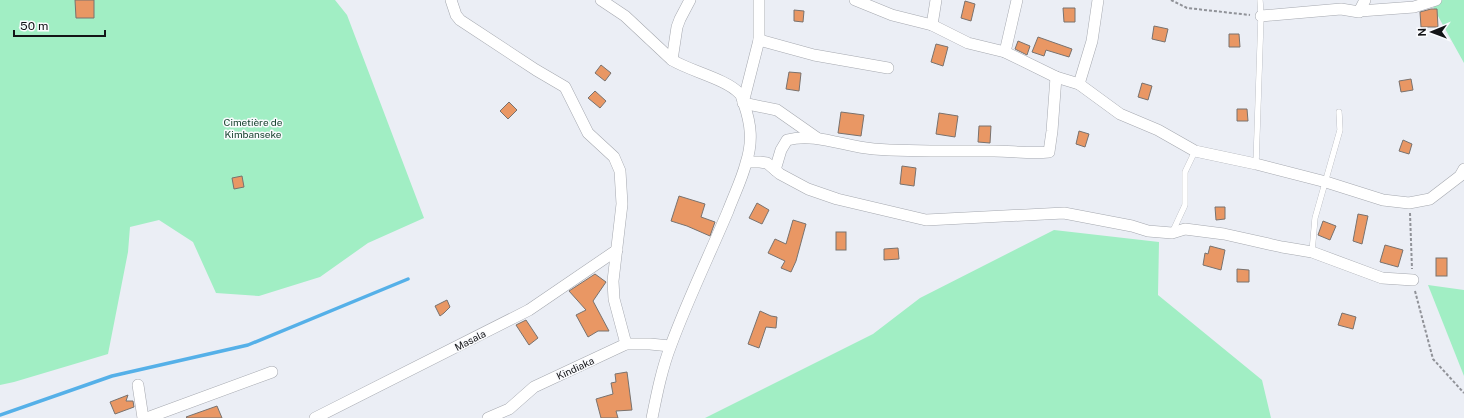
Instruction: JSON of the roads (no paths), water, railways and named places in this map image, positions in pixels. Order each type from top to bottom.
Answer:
[{"type":"street","points":[[451,0],[456,15],[460,20],[536,70],[565,86],[588,133],[614,157],[620,171],[622,184],[622,204],[613,281],[614,299],[626,344]]},
{"type":"street","points":[[601,0],[625,16],[672,60],[726,83],[740,93],[749,118],[750,138],[747,162],[670,346],[658,389],[652,418]]},
{"type":"street","points":[[672,60],[677,28],[690,0]]},
{"type":"street","points":[[743,103],[759,40],[759,0]]},
{"type":"street","points":[[855,0],[892,15],[932,25],[968,43],[1005,52],[1056,77],[1079,84],[1120,114],[1158,130],[1195,151],[1256,164],[1326,182],[1383,200],[1409,203],[1430,199],[1460,176],[1464,169]]},
{"type":"street","points":[[932,25],[936,0]]},
{"type":"street","points":[[1005,52],[1017,0]]},
{"type":"street","points":[[1079,84],[1092,42],[1098,0]]},
{"type":"street","points":[[1360,10],[1365,0]]},
{"type":"street","points":[[1261,16],[1341,9],[1359,12],[1360,10],[1414,7],[1436,0]]},
{"type":"street","points":[[759,40],[814,55],[888,68]]},
{"type":"street","points":[[775,170],[781,150],[787,140],[795,138],[817,138],[848,146],[874,149],[1049,152],[1056,77]]},
{"type":"street","points":[[743,103],[777,110],[817,138]]},
{"type":"street","points":[[747,162],[767,163],[785,177],[815,192],[837,199],[926,220],[1064,213],[1132,226],[1148,231],[1172,232],[1185,229],[1224,234],[1312,252],[1382,278],[1413,280]]},
{"type":"street","name":"Masala","points":[[315,418],[529,310],[617,250]]},
{"type":"street","name":"Kindiaka","points":[[488,418],[509,409],[534,387],[626,344],[670,346]]},
{"type":"street","points":[[147,418],[272,372]]},
{"type":"street","points":[[138,385],[143,418]]},
{"type":"lane","points":[[1256,164],[1261,16],[1260,0]]},
{"type":"lane","points":[[1312,252],[1315,218],[1340,130],[1339,112]]},
{"type":"lane","points":[[1172,232],[1186,205],[1185,172],[1195,151]]},
{"type":"waterway","points":[[0,415],[112,376],[248,345],[408,279]]},
{"type":"park label","name":"Cimetière de Kimbanseke","points":[[253,128]]}]
